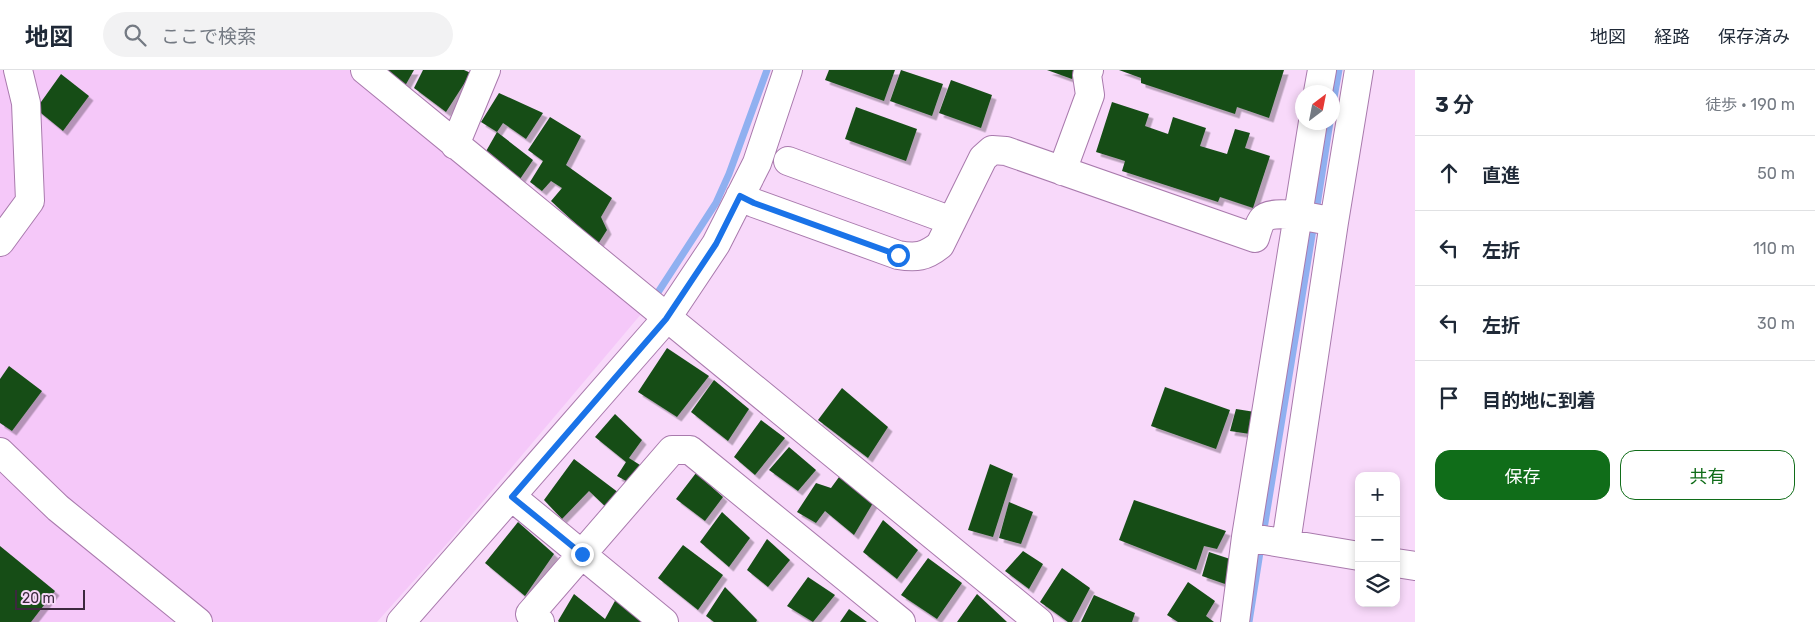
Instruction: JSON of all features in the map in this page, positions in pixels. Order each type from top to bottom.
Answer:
[{"type":"street","points":[[0,242],[30,202],[26,102],[18,70]]},
{"type":"street","points":[[365,70],[666,319],[1038,622]]},
{"type":"street","points":[[455,145],[486,70]]},
{"type":"street","points":[[400,622],[512,497],[666,319],[716,244],[757,163],[788,70]]},
{"type":"street","points":[[1062,171],[1090,95],[1087,75],[1089,70]]},
{"type":"street","points":[[1319,85],[1322,70]]},
{"type":"street","points":[[1286,543],[1334,222],[1359,70]]},
{"type":"street","points":[[1235,622],[1246,537],[1312,130]]},
{"type":"street","points":[[740,196],[754,203],[898,255],[915,258],[928,255],[940,245],[983,158],[992,150],[1006,151],[1255,238],[1263,219],[1269,215],[1298,215],[1334,222]]},
{"type":"street","points":[[788,161],[952,221]]},
{"type":"street","points":[[540,622],[530,614],[672,450],[690,450],[901,622]]},
{"type":"street","points":[[0,452],[58,508],[198,622]]},
{"type":"street","points":[[512,497],[664,622]]},
{"type":"street","points":[[1246,537],[1355,555]]},
{"type":"street","points":[[1400,564],[1415,566]]},
{"type":"shaded area","points":[[0,70],[354,70],[642,313],[452,538],[377,622],[0,622]]},
{"type":"building","points":[[382,70],[414,70],[405,86]]},
{"type":"building","points":[[423,70],[464,70],[471,73],[446,112],[414,88]]},
{"type":"building","points":[[829,70],[895,70],[884,101],[825,80]]},
{"type":"building","points":[[901,70],[943,84],[932,116],[890,101]]},
{"type":"building","points":[[1047,70],[1076,70],[1072,79]]},
{"type":"building","points":[[1119,70],[1284,70],[1269,118],[1237,107],[1235,114],[1141,83],[1141,78]]},
{"type":"building","points":[[61,74],[89,96],[63,131],[36,109]]},
{"type":"building","points":[[951,80],[992,95],[981,128],[939,113]]},
{"type":"building","points":[[499,93],[543,113],[526,139],[503,123],[497,132],[481,122]]},
{"type":"building","points":[[1112,102],[1149,114],[1145,126],[1168,134],[1173,117],[1206,128],[1200,146],[1227,154],[1235,129],[1250,133],[1245,148],[1270,156],[1253,208],[1220,197],[1218,202],[1122,171],[1125,161],[1096,152]]},
{"type":"building","points":[[856,107],[917,129],[906,161],[845,139]]},
{"type":"building","points":[[550,117],[581,136],[566,165],[612,198],[601,217],[607,230],[598,244],[551,201],[562,188],[551,181],[542,191],[530,182],[543,161],[528,150]]},
{"type":"building","points":[[497,132],[533,160],[518,182],[485,153]]},
{"type":"building","points":[[667,348],[709,376],[677,417],[638,392]]},
{"type":"building","points":[[9,366],[42,391],[12,431],[0,423],[0,379]]},
{"type":"building","points":[[714,380],[749,409],[728,441],[691,412]]},
{"type":"building","points":[[1165,387],[1230,410],[1216,449],[1151,426]]},
{"type":"building","points":[[842,388],[888,427],[868,458],[818,420]]},
{"type":"building","points":[[1236,409],[1255,412],[1250,434],[1230,431]]},
{"type":"building","points":[[615,414],[642,440],[629,458],[640,465],[628,482],[617,476],[626,462],[595,437]]},
{"type":"building","points":[[761,420],[785,438],[755,475],[734,457]]},
{"type":"building","points":[[789,447],[816,470],[798,491],[769,470]]},
{"type":"building","points":[[574,459],[619,493],[608,509],[589,491],[562,519],[544,500]]},
{"type":"building","points":[[990,464],[1013,474],[993,537],[968,530]]},
{"type":"building","points":[[696,473],[723,497],[705,521],[676,499]]},
{"type":"building","points":[[839,477],[873,503],[854,535],[825,511],[816,523],[797,512],[816,483],[831,488]]},
{"type":"building","points":[[1134,500],[1226,531],[1217,549],[1204,546],[1196,570],[1119,540]]},
{"type":"building","points":[[1009,502],[1033,512],[1021,544],[999,538]]},
{"type":"building","points":[[722,512],[750,538],[729,567],[700,542]]},
{"type":"building","points":[[883,520],[918,550],[897,579],[863,552]]},
{"type":"building","points":[[518,522],[554,554],[525,596],[485,563]]},
{"type":"building","points":[[767,539],[790,560],[768,587],[747,570]]},
{"type":"building","points":[[683,545],[723,575],[698,610],[658,578]]},
{"type":"building","points":[[0,546],[55,591],[31,622],[0,622]]},
{"type":"building","points":[[1023,551],[1043,564],[1029,589],[1005,571]]},
{"type":"building","points":[[1209,552],[1233,560],[1225,584],[1202,576]]},
{"type":"building","points":[[928,558],[962,583],[937,619],[901,595]]},
{"type":"building","points":[[1062,568],[1090,588],[1072,622],[1068,622],[1040,602]]},
{"type":"building","points":[[808,577],[835,595],[813,622],[787,606]]},
{"type":"building","points":[[1188,582],[1215,601],[1206,616],[1214,622],[1178,622],[1167,615]]},
{"type":"building","points":[[725,587],[757,620],[756,622],[714,622],[706,616]]},
{"type":"building","points":[[574,594],[605,619],[616,599],[644,622],[559,622]]},
{"type":"building","points":[[977,594],[1007,622],[957,622]]},
{"type":"building","points":[[1094,595],[1135,613],[1132,622],[1081,622]]},
{"type":"building","points":[[849,609],[867,622],[840,622]]},
{"type":"waterway","points":[[655,297],[716,203],[729,174],[767,70]]},
{"type":"waterway","points":[[1336,85],[1339,70]]},
{"type":"waterway","points":[[1316,212],[1329,130]]},
{"type":"waterway","points":[[1263,535],[1314,223]]},
{"type":"waterway","points":[[1249,622],[1261,546]]},
{"type":"route","points":[[582,554],[512,497],[666,319],[716,244],[740,196],[754,203],[898,255]]}]
